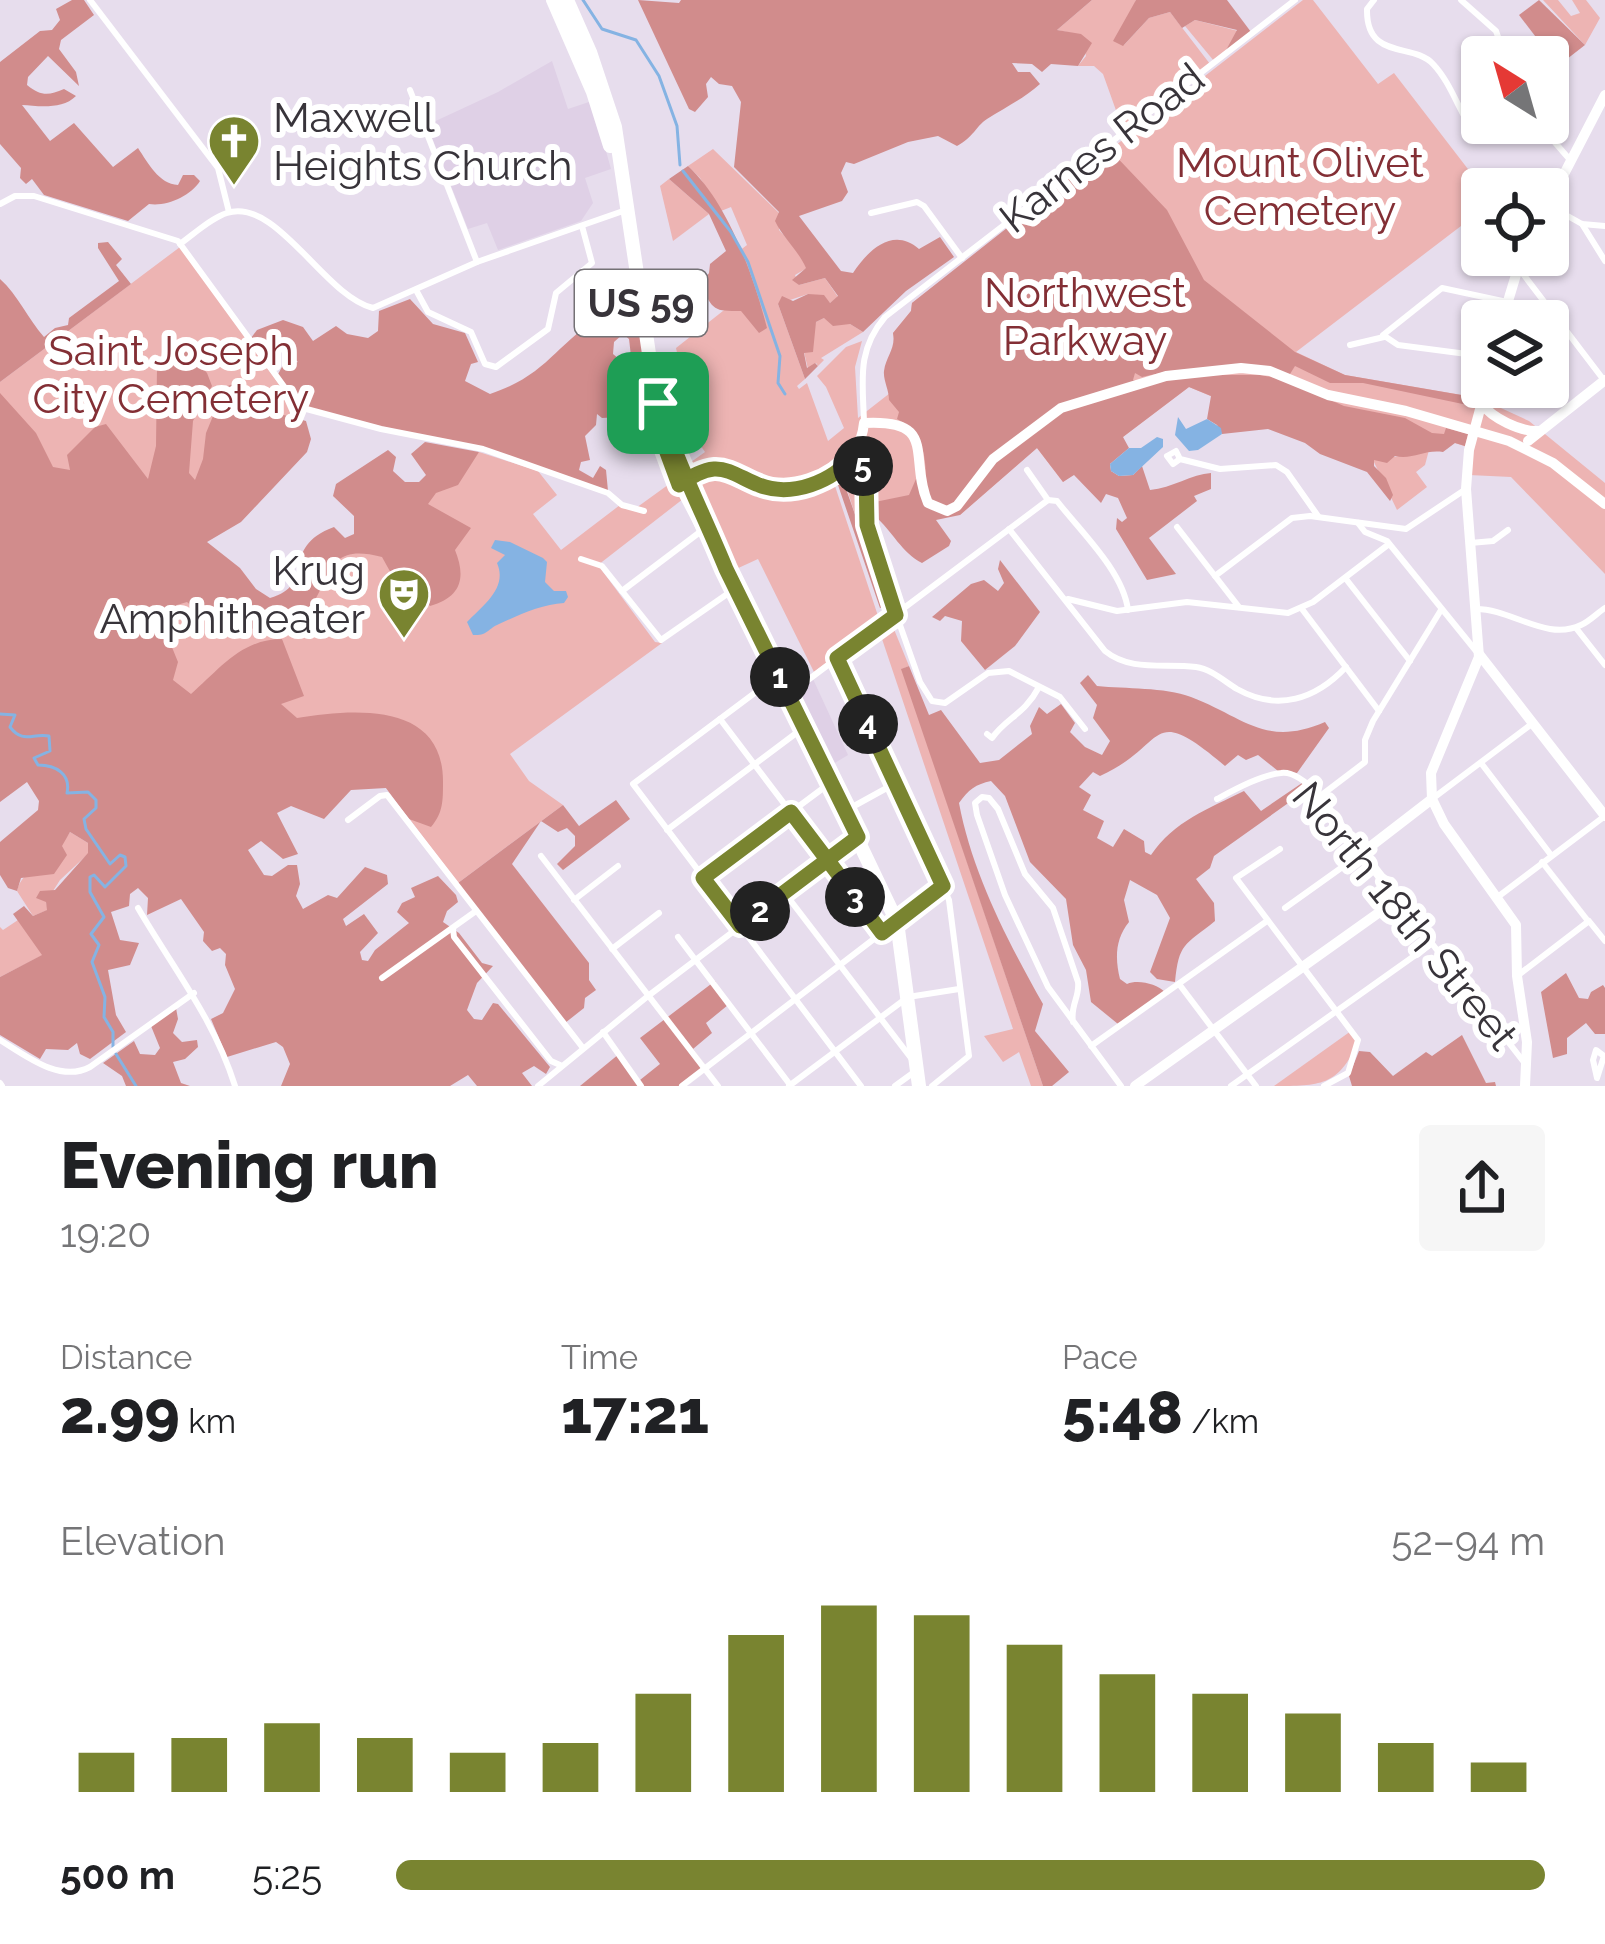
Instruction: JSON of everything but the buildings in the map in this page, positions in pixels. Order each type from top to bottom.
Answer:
[{"type":"main road","name":"US 59","points":[[553,0],[582,49]]},
{"type":"main road","name":"US 59","points":[[567,0],[625,207],[662,439],[897,922],[917,1074]]},
{"type":"street","name":"Karnes Road","points":[[864,423],[861,370],[870,337],[885,317],[1295,0]]},
{"type":"street","points":[[1461,0],[1498,36]]},
{"type":"street","points":[[93,1],[218,168],[229,212]]},
{"type":"street","points":[[1371,3],[1367,21],[1384,45],[1433,64],[1461,110]]},
{"type":"street","points":[[410,90],[477,262]]},
{"type":"street","points":[[1566,168],[1605,95]]},
{"type":"street","points":[[1556,144],[1570,161]]},
{"type":"street","points":[[0,203],[25,195],[180,244],[299,407],[483,449],[608,493],[622,505],[644,511]]},
{"type":"street","points":[[871,213],[917,202],[962,258]]},
{"type":"street","points":[[180,244],[229,212],[250,213],[267,220],[360,304],[377,307],[477,262],[625,207]]},
{"type":"street","points":[[1569,217],[1582,224],[1605,226]]},
{"type":"street","points":[[1582,224],[1605,261]]},
{"type":"street","points":[[416,290],[428,312],[471,332],[485,364],[496,368],[548,329],[556,293],[592,263],[581,225]]},
{"type":"street","points":[[683,483],[701,472],[721,469],[771,490],[794,489],[834,475],[854,455],[864,423],[894,422],[907,428],[920,452],[925,497],[934,508],[947,511],[957,506],[993,458],[1061,408],[1125,386],[1188,372],[1270,370],[1328,395],[1526,437],[1605,381],[1530,276]]},
{"type":"street","points":[[1384,337],[1396,321],[1442,287],[1498,300]]},
{"type":"street","points":[[1349,344],[1384,337],[1398,345],[1461,353]]},
{"type":"street","points":[[1480,408],[1466,489],[1479,654],[1431,773],[1432,799],[1444,824],[1516,925],[1517,976],[1527,1042],[1525,1086]]},
{"type":"street","points":[[1485,408],[1605,504]]},
{"type":"street","points":[[1475,428],[1490,414]]},
{"type":"street","points":[[854,455],[866,471],[867,525],[896,615],[920,682],[937,705],[993,671],[1020,675],[1060,697],[1084,729]]},
{"type":"street","points":[[1180,459],[1220,469],[1276,465],[1287,472],[1319,518]]},
{"type":"street","points":[[1027,470],[1048,500]]},
{"type":"street","points":[[1215,575],[1282,522],[1302,516],[1411,528],[1466,489]]},
{"type":"street","points":[[789,694],[1048,500],[1057,501],[1113,574],[1128,610]]},
{"type":"street","points":[[1358,523],[1389,544],[1605,816],[1499,896]]},
{"type":"street","points":[[622,591],[706,527]]},
{"type":"street","points":[[1177,527],[1239,608]]},
{"type":"street","points":[[1010,529],[1105,651],[1118,660],[1204,669],[1261,699],[1296,699],[1317,693],[1346,667]]},
{"type":"street","points":[[1470,543],[1493,541],[1508,530]]},
{"type":"street","points":[[1065,598],[1128,610],[1176,602],[1282,614],[1302,609],[1389,544]]},
{"type":"street","points":[[581,559],[602,566],[658,638],[670,637],[736,587]]},
{"type":"street","points":[[1346,578],[1410,661]]},
{"type":"street","points":[[1475,609],[1500,610],[1555,631],[1576,628],[1605,608]]},
{"type":"street","points":[[1302,609],[1379,711]]},
{"type":"street","points":[[1319,797],[1365,761],[1366,734],[1441,610]]},
{"type":"street","points":[[1589,644],[1592,618]]},
{"type":"street","points":[[1576,628],[1605,665]]},
{"type":"street","points":[[837,658],[949,900],[968,1058],[932,1086]]},
{"type":"street","points":[[779,675],[632,784],[861,1086]]},
{"type":"street","points":[[992,730],[1022,714],[1039,687]]},
{"type":"street","points":[[720,719],[882,933]]},
{"type":"street","points":[[1285,908],[1533,723]]},
{"type":"street","points":[[667,830],[804,727]]},
{"type":"street","points":[[1481,763],[1551,856]]},
{"type":"street","name":"North 18th Street","points":[[1216,799],[1281,772],[1304,779],[1525,1064]]},
{"type":"street","points":[[703,878],[831,783]]},
{"type":"street","points":[[844,812],[894,784]]},
{"type":"street","points":[[348,820],[384,794],[583,1048]]},
{"type":"street","points":[[1072,1022],[1078,982],[1053,908],[1025,874],[998,808],[982,797],[974,806],[997,877],[1048,987],[1072,1022],[1121,1086]]},
{"type":"street","points":[[538,1086],[858,837]]},
{"type":"street","points":[[1280,849],[1235,878],[1357,1036],[1349,1086]]},
{"type":"street","points":[[541,856],[718,1086]]},
{"type":"street","points":[[1542,862],[1605,940]]},
{"type":"street","points":[[574,900],[618,866]]},
{"type":"street","points":[[682,1086],[943,886]]},
{"type":"street","points":[[784,892],[917,1074],[895,1086]]},
{"type":"street","points":[[1135,1086],[1398,899]]},
{"type":"street","points":[[138,908],[194,993],[223,1048],[235,1086]]},
{"type":"street","points":[[382,978],[476,910]]},
{"type":"street","points":[[612,949],[659,913]]},
{"type":"street","points":[[1091,1046],[1268,921]]},
{"type":"street","points":[[1517,976],[1588,921]]},
{"type":"street","points":[[453,929],[454,937],[489,983],[551,1061],[560,1065]]},
{"type":"street","points":[[678,937],[790,1086],[908,998],[961,988]]},
{"type":"street","points":[[1231,1086],[1431,944]]},
{"type":"street","points":[[1179,984],[1256,1086]]},
{"type":"street","points":[[0,1040],[55,1070],[74,1074],[194,993]]},
{"type":"street","points":[[603,1032],[641,1086]]},
{"type":"street","points":[[1586,1085],[1597,1078],[1604,1059],[1597,1049],[1593,1060],[1597,1078]]},
{"type":"street","points":[[1324,1086],[1348,1073]]},
{"type":"shaded area","points":[[552,61],[568,109],[592,101],[611,169],[585,178],[593,203],[581,221],[498,250],[487,223],[468,229],[427,125]]},
{"type":"shaded area","points":[[813,679],[848,755],[828,767],[794,696]]},
{"type":"green space","points":[[72,0],[84,0],[94,15],[61,40],[59,49],[76,72],[79,86],[48,56],[28,77],[27,85],[41,93],[64,89],[76,96],[57,105],[22,105],[50,141],[74,123],[113,167],[138,148],[165,181],[178,185],[183,175],[194,175],[200,181],[184,196],[149,204],[128,221],[44,195],[32,179],[26,184],[20,178],[21,168],[0,144],[0,62],[40,31],[52,30],[60,20],[56,9]]},
{"type":"green space","points":[[638,0],[1092,0],[1057,30],[1081,34],[1092,43],[1078,66],[1051,64],[1042,72],[1032,64],[1012,63],[1018,72],[1030,72],[1040,84],[987,119],[963,143],[957,146],[938,136],[908,142],[854,164],[846,162],[841,173],[848,192],[842,201],[799,216],[841,271],[853,273],[874,249],[891,240],[909,242],[919,249],[940,237],[954,257],[906,291],[863,332],[850,324],[833,326],[824,318],[816,322],[813,352],[804,353],[807,368],[818,366],[805,379],[778,304],[782,296],[793,301],[808,294],[824,295],[830,303],[838,296],[825,278],[799,285],[792,280],[806,268],[775,221],[779,212],[734,167],[741,102],[732,86],[711,77],[706,84],[708,97],[695,112],[689,109]]},
{"type":"green space","points":[[1092,0],[1136,0],[1124,45],[1149,18],[1170,12],[1210,64],[1123,130],[1103,74],[1094,66],[1078,66],[1086,56],[1081,35],[1057,30]]},
{"type":"green space","points":[[1136,0],[1227,0],[1251,32],[1225,52],[1237,30],[1195,20],[1182,28],[1170,12],[1149,18],[1123,46],[1113,41]]},
{"type":"green space","name":"Mount Olivet Cemetery","points":[[1303,0],[1313,0],[1378,84],[1394,73],[1467,168],[1461,168],[1461,226],[1296,352],[1345,375],[1461,395],[1461,408],[1501,408],[1529,421],[1605,483],[1605,574],[1511,477],[1469,475],[1470,448],[1455,443],[1323,443],[1189,387],[1063,482],[1037,448],[960,515],[887,507],[859,527],[845,483],[835,486],[880,622],[814,672],[758,559],[734,570],[684,467],[705,452],[696,439],[676,348],[728,307],[705,277],[747,245],[731,207],[721,211],[688,166],[713,149],[779,213],[779,230],[807,268],[795,275],[799,285],[825,278],[838,297],[830,303],[808,294],[778,304],[805,379],[797,386],[807,383],[828,441],[844,428],[817,376],[846,347],[862,341],[855,367],[858,418],[890,393],[887,374],[893,333],[912,303]]},
{"type":"green space","points":[[1539,0],[1585,45],[1569,57],[1569,36],[1535,36],[1519,15]]},
{"type":"green space","points":[[1543,0],[1558,0],[1571,16],[1580,13],[1572,0],[1586,0],[1600,18],[1585,45]]},
{"type":"green space","points":[[1195,20],[1238,31],[1214,61],[1185,26]]},
{"type":"green space","name":"Northwest Parkway","points":[[1108,148],[1167,210],[1204,280],[1295,352],[1345,375],[1461,395],[1461,404],[1363,383],[1330,383],[1295,366],[1290,374],[1198,368],[1142,377],[1135,373],[1133,380],[1146,384],[1191,375],[1260,375],[1282,379],[1344,406],[1405,418],[1432,433],[1444,434],[1446,428],[1468,434],[1465,446],[1455,443],[1443,452],[1395,456],[1387,463],[1374,460],[1393,495],[1390,501],[1367,472],[1320,454],[1305,443],[1268,429],[1222,434],[1207,419],[1211,396],[1189,387],[1123,437],[1129,448],[1110,464],[1119,476],[1133,475],[1142,466],[1150,490],[1211,473],[1211,489],[1194,496],[1197,501],[1149,538],[1176,574],[1147,580],[1116,529],[1117,518],[1122,522],[1127,518],[1118,498],[1106,494],[1101,503],[1074,475],[1063,482],[1037,448],[960,515],[936,520],[951,541],[922,563],[875,516],[869,520],[870,503],[909,495],[916,479],[926,480],[921,444],[897,419],[899,412],[889,400],[884,371],[893,333],[912,303]]},
{"type":"green space","points":[[688,166],[715,199],[737,241],[767,328],[759,333],[741,311],[715,308],[701,285],[710,264],[726,251],[709,214],[669,179]]},
{"type":"green space","points":[[669,179],[709,214],[673,241],[660,186]]},
{"type":"green space","points":[[108,242],[122,259],[116,265],[131,284],[0,382],[0,279],[44,337],[68,325],[69,318],[119,281],[98,248],[98,243]]},
{"type":"green space","name":"Saint Joseph City Cemetery","points":[[180,247],[303,412],[171,509],[256,621],[479,452],[538,471],[557,495],[533,514],[561,550],[620,505],[636,508],[672,482],[683,499],[598,565],[655,642],[662,643],[510,754],[529,781],[563,805],[458,883],[386,788],[0,695],[0,382]]},
{"type":"green space","points":[[410,299],[433,324],[465,333],[478,362],[471,364],[465,381],[490,394],[526,378],[602,316],[614,327],[626,323],[639,327],[657,436],[650,436],[641,413],[629,339],[623,334],[614,342],[613,354],[625,364],[630,377],[616,391],[623,390],[630,407],[620,417],[597,414],[596,425],[585,436],[590,460],[581,462],[579,470],[593,478],[600,466],[606,470],[608,491],[482,448],[301,406],[277,376],[283,365],[298,362],[287,352],[287,340],[263,352],[251,338],[257,330],[283,320],[303,327],[313,341],[336,326],[347,334],[368,338],[378,331],[379,311]]},
{"type":"green space","points":[[824,318],[863,332],[808,369],[804,352],[816,322]]},
{"type":"green space","name":"Saint Joseph City Cemetery","points":[[183,346],[212,386],[193,421],[189,473],[195,480],[206,433],[225,387],[233,384],[257,414],[263,416],[272,404],[280,414],[306,421],[311,439],[307,452],[241,522],[207,542],[270,598],[292,584],[307,545],[317,536],[334,527],[345,538],[354,534],[354,516],[333,496],[336,484],[388,450],[396,457],[393,471],[405,482],[419,482],[426,475],[411,454],[425,442],[479,452],[458,485],[436,493],[428,504],[471,528],[455,550],[459,585],[441,602],[430,606],[410,588],[402,593],[382,557],[362,553],[337,561],[300,620],[229,633],[187,602],[167,617],[178,662],[173,680],[191,694],[243,650],[282,639],[304,696],[281,704],[297,718],[344,713],[392,716],[429,737],[439,756],[443,783],[442,806],[431,827],[409,819],[386,788],[351,790],[324,819],[291,806],[277,813],[298,854],[283,859],[261,841],[248,850],[264,875],[297,865],[300,884],[296,896],[303,909],[328,895],[337,898],[365,867],[387,875],[388,884],[343,919],[346,926],[364,914],[378,933],[360,952],[362,960],[368,961],[409,923],[397,912],[402,903],[415,897],[411,888],[438,876],[458,902],[443,922],[459,933],[482,963],[493,966],[477,983],[467,1010],[474,1019],[482,1020],[493,1003],[498,1004],[550,1067],[546,1074],[534,1066],[522,1073],[532,1086],[477,1086],[468,1075],[450,1086],[281,1086],[290,1064],[283,1047],[276,1042],[227,1057],[211,1019],[223,1013],[235,989],[225,965],[226,954],[220,948],[212,951],[203,941],[204,932],[181,899],[147,915],[148,898],[138,888],[130,894],[129,906],[111,912],[120,940],[139,943],[130,965],[108,970],[116,1015],[126,1032],[90,1059],[80,1054],[77,1043],[68,1050],[46,1049],[40,1059],[0,1035],[0,977],[42,955],[13,914],[24,906],[33,916],[47,910],[46,902],[36,898],[40,891],[55,890],[88,853],[88,843],[70,832],[62,846],[67,855],[54,874],[21,878],[17,891],[8,888],[0,875],[0,842],[38,810],[39,801],[27,782],[0,802],[0,393],[36,433],[53,467],[70,470],[67,455],[95,427],[106,424],[148,479],[156,446],[157,367]]},
{"type":"green space","points":[[1429,450],[1425,465],[1416,472],[1427,487],[1397,510],[1373,460]]},
{"type":"green space","points":[[844,483],[859,526],[863,525],[888,606],[880,608],[838,485]]},
{"type":"green space","points":[[1000,560],[1040,612],[1015,646],[985,670],[961,641],[962,621],[932,617],[971,584],[984,580],[998,591],[1004,583]]},
{"type":"green space","points":[[891,622],[909,666],[902,669],[1043,1086],[1031,1086],[1019,1052],[1003,1062],[984,1036],[1013,1029],[879,630]]},
{"type":"green space","points":[[909,666],[929,715],[941,710],[980,763],[999,760],[1032,734],[1030,726],[1039,707],[1047,714],[1061,704],[1075,723],[1070,732],[1102,755],[1110,741],[1093,718],[1097,705],[1080,683],[1088,675],[1097,686],[1191,697],[1270,731],[1325,722],[1329,728],[1297,773],[1278,771],[1258,755],[1246,760],[1238,755],[1225,766],[1182,735],[1169,732],[1100,776],[1093,772],[1079,787],[1091,795],[1083,810],[1104,821],[1097,838],[1113,847],[1124,829],[1144,841],[1145,852],[1151,855],[1181,825],[1244,791],[1261,811],[1302,783],[1308,789],[1214,856],[1210,868],[1196,879],[1214,903],[1215,921],[1185,946],[1175,982],[1157,979],[1150,972],[1170,918],[1157,895],[1130,880],[1124,900],[1129,922],[1117,949],[1120,979],[1165,992],[1118,1024],[1091,1002],[1086,970],[1073,945],[1066,899],[1030,862],[1005,796],[991,781],[962,798],[965,829],[982,881],[1043,1004],[1035,1031],[1069,1072],[1052,1086],[1043,1086],[901,669]]},
{"type":"green space","points":[[616,800],[630,819],[563,870],[557,864],[575,846],[575,836],[567,828],[558,832],[541,821],[563,805],[579,826]]},
{"type":"green space","points":[[541,822],[512,864],[589,963],[589,980],[596,990],[565,1023],[458,883]]},
{"type":"green space","points":[[70,832],[88,843],[89,853],[60,880],[46,902],[48,910],[33,916],[17,891],[20,883]]},
{"type":"green space","points":[[18,920],[43,955],[0,977],[0,927],[3,930]]},
{"type":"green space","points":[[1566,973],[1579,998],[1588,999],[1591,992],[1605,988],[1605,1034],[1595,1034],[1586,1023],[1567,1038],[1567,1054],[1553,1058],[1541,992]]},
{"type":"green space","points":[[715,981],[728,1005],[706,1023],[712,1033],[693,1049],[708,1069],[686,1086],[580,1086],[619,1054],[640,1080],[660,1064],[640,1038]]},
{"type":"green space","points":[[176,1008],[173,1033],[182,1042],[197,1040],[198,1047],[185,1059],[173,1062],[181,1083],[190,1086],[126,1086],[122,1076],[103,1063],[134,1041],[140,1054],[155,1055],[160,1048],[151,1026]]},
{"type":"green space","points":[[1351,1031],[1357,1043],[1335,1076],[1315,1084],[1274,1086]]},
{"type":"green space","points":[[1462,1035],[1486,1083],[1496,1086],[1352,1086],[1349,1076],[1359,1051],[1370,1052],[1393,1076],[1426,1052],[1432,1056]]},
{"type":"water","points":[[1178,417],[1186,429],[1207,419],[1222,434],[1189,451],[1175,435]]},
{"type":"water","points":[[1157,437],[1163,439],[1163,447],[1133,475],[1111,471],[1110,464],[1129,448],[1141,448]]},
{"type":"water","points":[[495,540],[543,558],[547,562],[545,582],[554,591],[566,591],[568,597],[564,603],[531,610],[473,635],[467,622],[497,588],[497,563],[505,555],[491,548]]},
{"type":"waterway","points":[[583,0],[602,29],[636,40],[659,76],[677,126],[680,165]]},
{"type":"waterway","points":[[683,171],[731,232],[748,262],[780,356],[778,383],[785,394]]},
{"type":"waterway","points":[[0,714],[15,715],[10,727],[19,735],[49,736],[50,751],[34,758],[38,765],[61,772],[67,793],[88,792],[96,800],[96,808],[84,819],[86,829],[110,864],[120,855],[125,857],[126,866],[105,887],[94,875],[90,877],[90,892],[104,917],[91,934],[99,945],[92,962],[105,997],[104,1017],[113,1032],[113,1047]]},
{"type":"waterway","points":[[116,1054],[136,1086]]},
{"type":"place","name":"Maxwell Heights Church","points":[[234,187]]},
{"type":"place","name":"Krug Amphitheater","points":[[404,640]]},
{"type":"route","points":[[658,403],[662,439],[679,485],[687,480],[701,472],[721,469],[771,490],[794,489],[834,475],[854,455],[866,471],[869,537],[896,615],[837,658],[943,886],[882,933],[835,870],[827,860],[791,812],[703,878],[740,926],[784,892],[827,860],[858,837],[726,569],[708,526],[687,480],[674,454],[658,403]]}]
